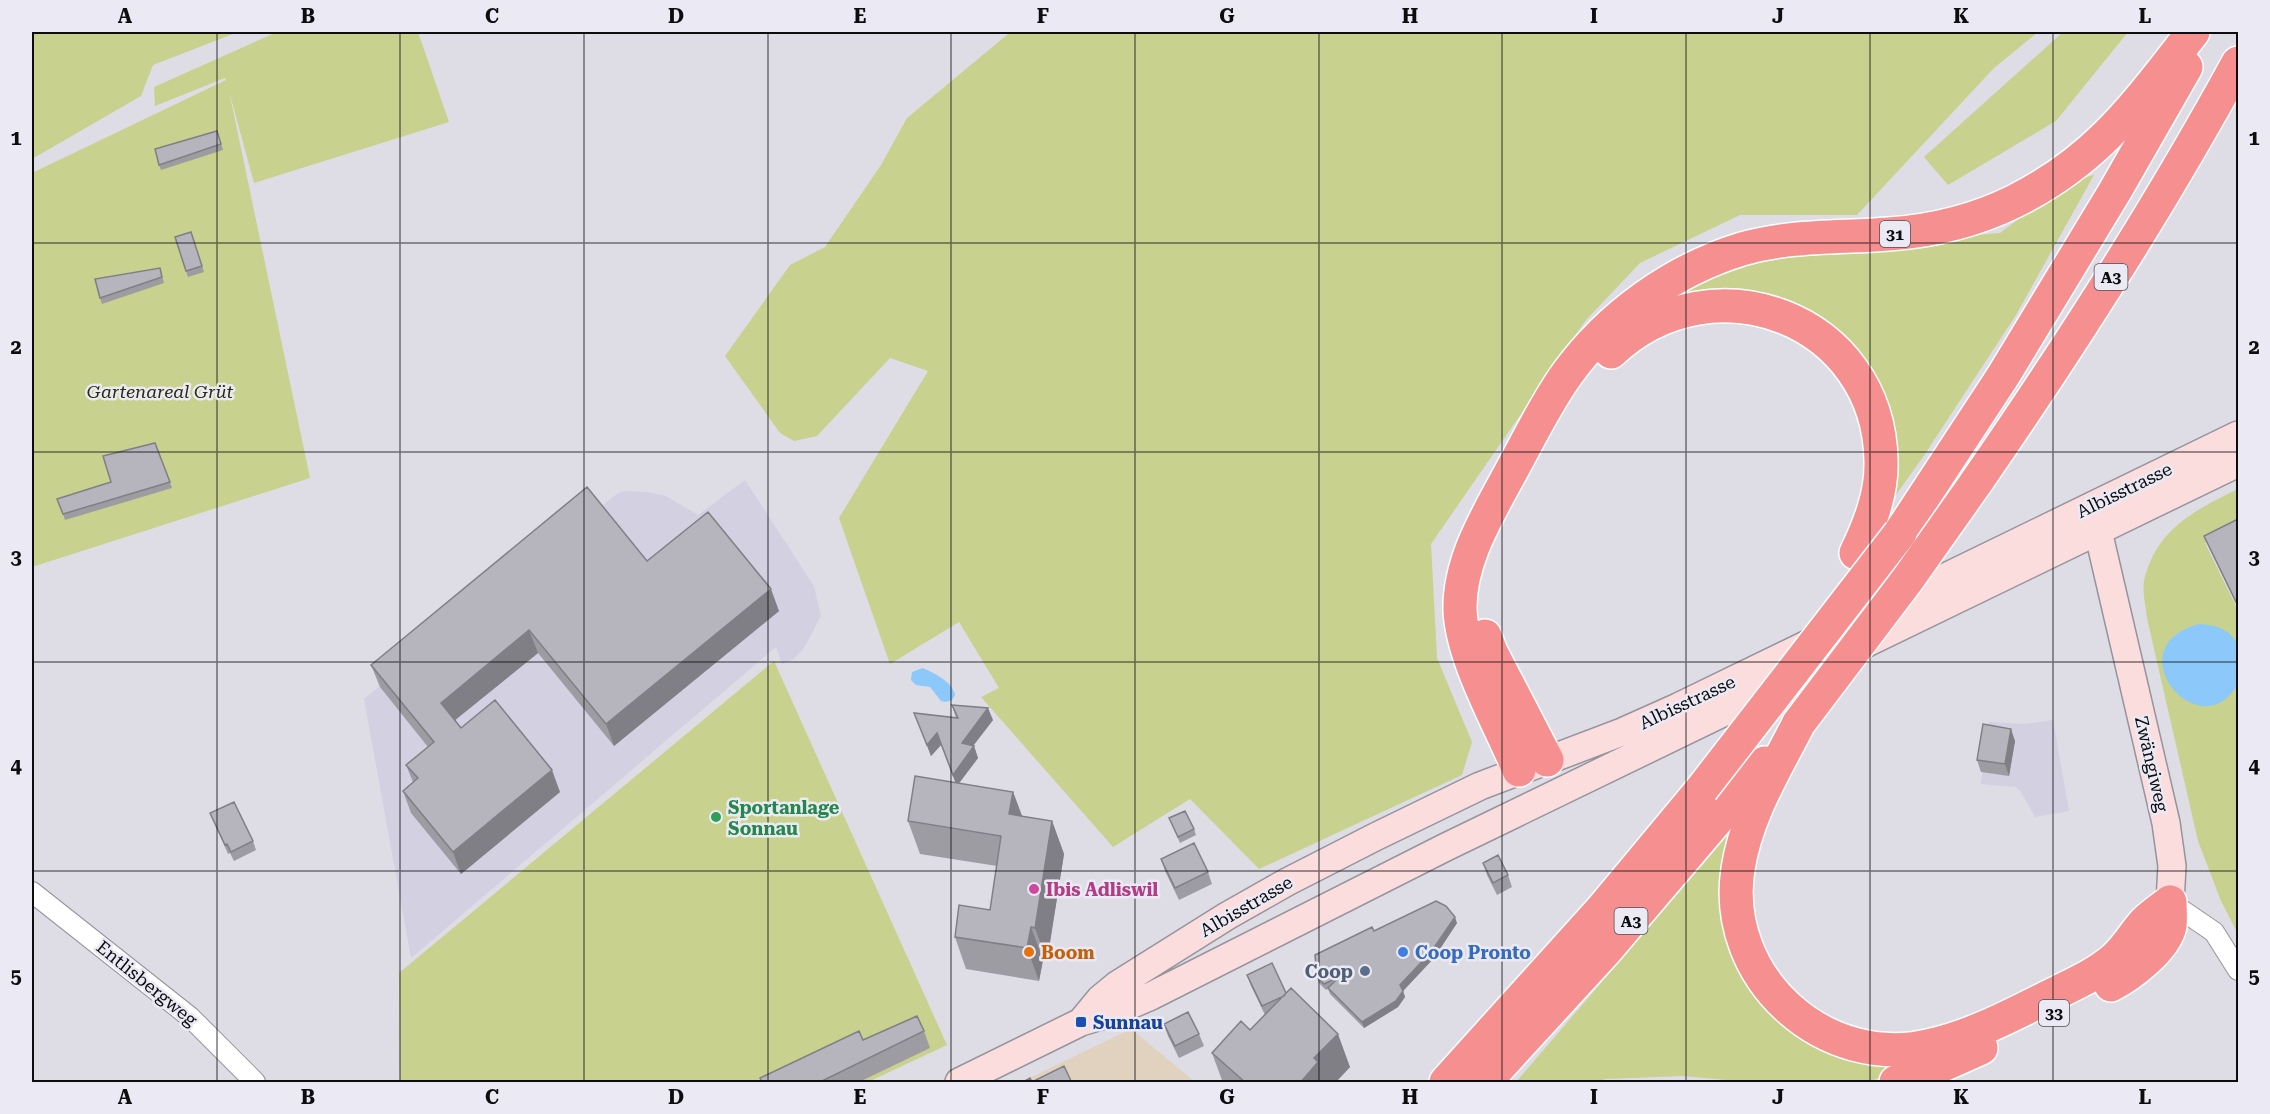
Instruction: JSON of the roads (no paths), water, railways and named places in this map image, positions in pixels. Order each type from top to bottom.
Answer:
[{"type":"highway","name":"31","points":[[1533,765],[1466,647],[1461,619],[1461,596],[1470,555],[1483,525],[1566,375],[1596,340],[1635,305],[1675,277],[1747,248],[1812,237],[1892,234],[1941,226],[1998,209],[2044,185],[2075,165],[2116,128],[2193,32]]},
{"type":"highway","name":"A3","points":[[1446,1083],[1603,908],[1702,789],[1900,533],[2008,367],[2115,191],[2205,32]]},
{"type":"highway","name":"A3","points":[[1485,1083],[1606,950],[1786,742],[1908,579],[1975,484],[2111,278],[2205,124],[2238,63]]},
{"type":"highway","points":[[1533,765],[1487,642],[1482,619],[1482,589],[1487,566],[1500,534],[1565,414],[1597,368],[1634,333],[1664,316],[1686,309],[1712,305],[1734,305],[1766,310],[1806,328],[1833,350],[1854,375],[1865,393],[1877,427],[1881,451],[1881,473],[1876,498],[1865,533],[1813,648]]},
{"type":"highway","points":[[1786,742],[1752,816],[1743,844],[1736,895],[1740,929],[1759,974],[1780,1002],[1808,1025],[1841,1041],[1882,1049],[1913,1049],[1947,1041],[1992,1025],[2099,970],[2123,951],[2145,922],[2170,902]]},
{"type":"highway","name":"33","points":[[1896,1083],[1969,1054],[2125,976],[2149,957],[2166,935],[2170,926],[2170,902]]},
{"type":"main road","name":"Albisstrasse","points":[[1081,1022],[1114,1012],[1151,996],[1245,951],[1360,890],[1543,801],[2092,520],[2238,435]]},
{"type":"main road","name":"Albisstrasse","points":[[1081,1022],[1100,999],[1137,971],[1287,882],[1480,786],[1622,732],[2092,520],[2238,463]]},
{"type":"main road","name":"Zwängiweg","points":[[2092,520],[2166,823],[2172,866],[2170,902]]},
{"type":"main road","points":[[1533,765],[1543,801]]},
{"type":"main road","points":[[959,1083],[1081,1022]]},
{"type":"street","name":"Entlisbergweg","points":[[32,892],[190,1017],[255,1083]]},
{"type":"street","points":[[2170,902],[2214,932],[2238,970]]},
{"type":"water","points":[[2199,624],[2222,629],[2231,635],[2238,645],[2238,684],[2222,702],[2204,706],[2186,701],[2172,688],[2164,671],[2163,652],[2174,636]]},
{"type":"water","points":[[923,668],[942,678],[950,686],[955,695],[952,700],[941,701],[930,687],[916,685],[911,680],[912,672]]},
{"type":"place","name":"Sportanlage Sonnau","points":[[716,817]]},
{"type":"place","name":"Ibis Adliswil","points":[[1034,889]]},
{"type":"place","name":"Boom","points":[[1029,952]]},
{"type":"place","name":"Coop Pronto","points":[[1403,952]]},
{"type":"place","name":"Coop","points":[[1365,971]]},
{"type":"place","name":"Sunnau","points":[[1081,1022]]},
{"type":"park label","name":"Gartenareal Grüt","points":[[160,391]]}]
